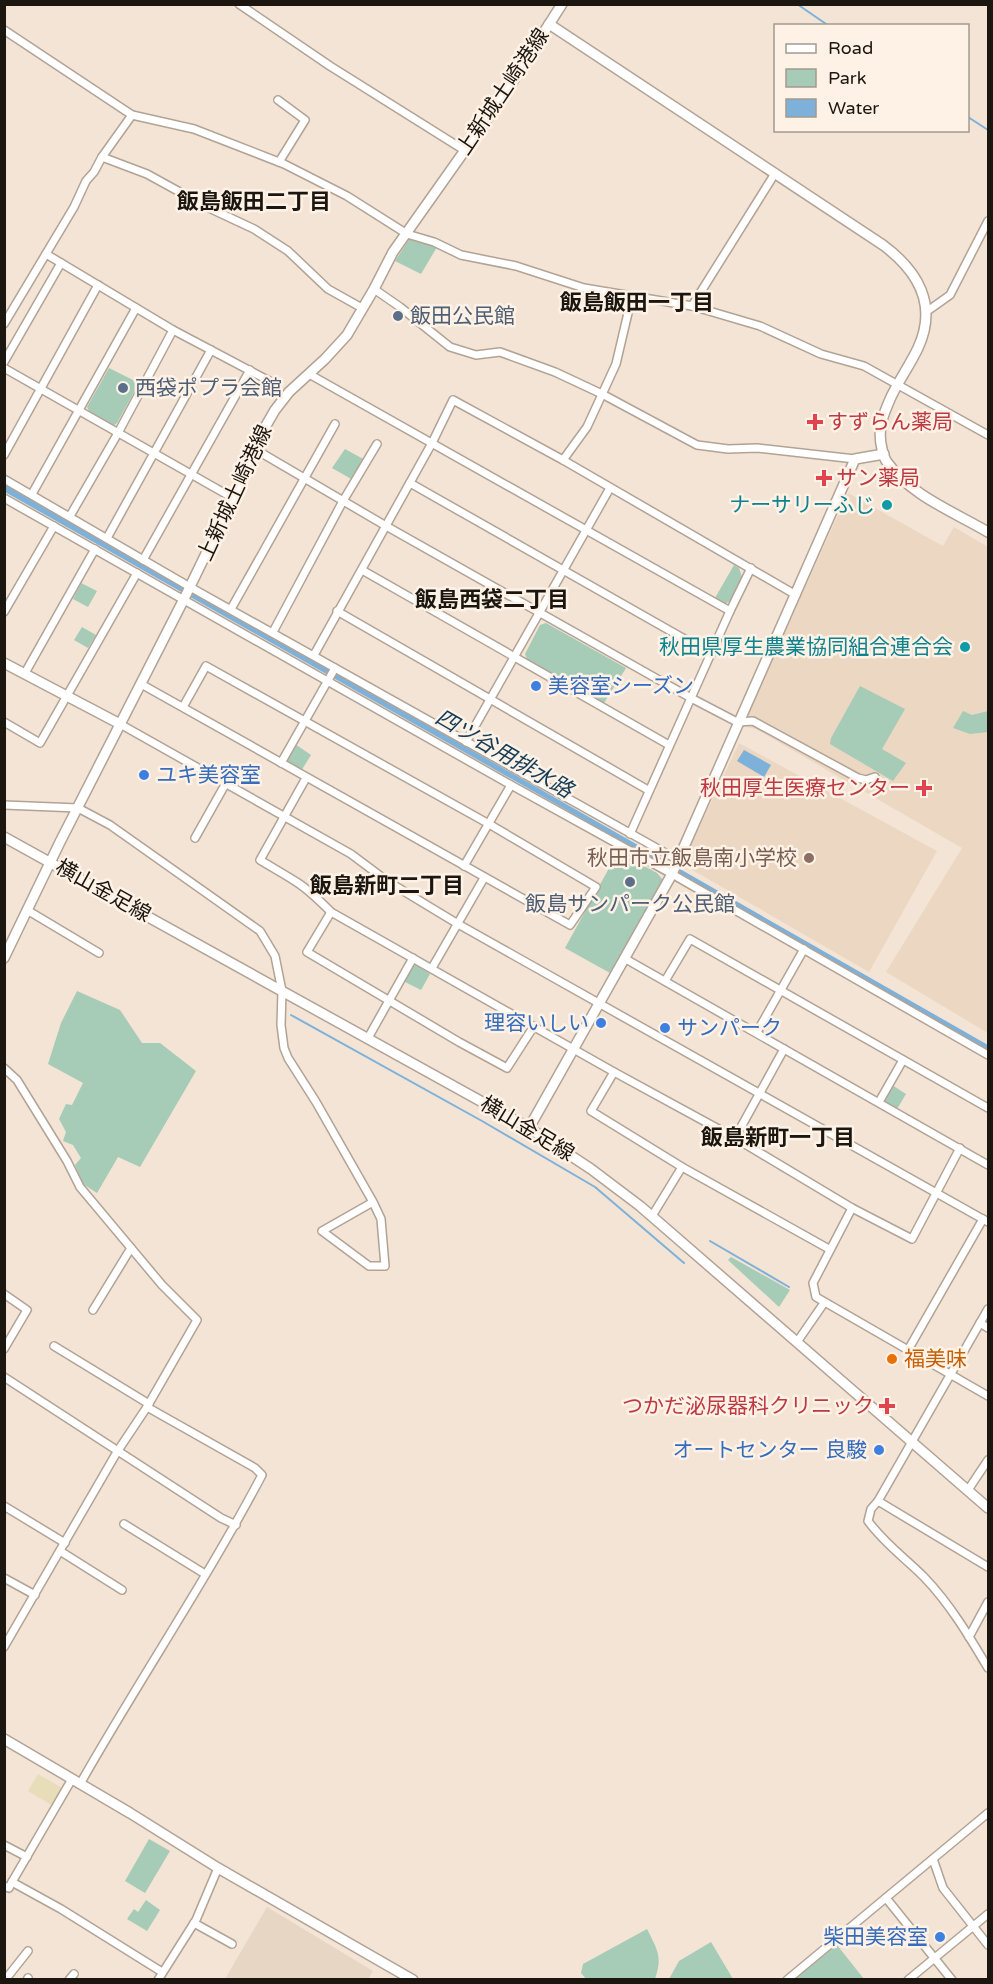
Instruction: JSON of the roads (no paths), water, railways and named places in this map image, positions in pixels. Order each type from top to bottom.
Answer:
[{"type":"street","points":[[238,4],[330,66],[464,150]]},
{"type":"street","name":"上新城土崎港線","points":[[4,958],[187,592],[233,498],[254,448],[275,410],[289,392],[347,335],[393,252],[504,95],[562,4]]},
{"type":"street","points":[[549,24],[898,256],[910,268],[919,283],[926,312],[924,330],[918,347],[881,418],[879,438],[885,460],[918,492],[988,532]]},
{"type":"street","points":[[4,30],[132,115],[194,129],[279,162],[347,196],[407,234],[434,242],[461,255],[516,266],[584,288],[692,306],[760,326],[821,354],[864,366],[988,435]]},
{"type":"street","points":[[278,100],[306,120],[279,162]]},
{"type":"street","points":[[4,324],[74,207],[86,181],[132,115]]},
{"type":"street","points":[[102,157],[147,174],[207,207],[254,229],[277,243],[328,289],[362,308]]},
{"type":"street","points":[[692,306],[774,175]]},
{"type":"street","points":[[926,312],[950,296],[988,221]]},
{"type":"street","points":[[46,254],[173,330],[277,385]]},
{"type":"street","points":[[4,362],[61,263]]},
{"type":"street","points":[[4,455],[98,285]]},
{"type":"street","points":[[374,289],[450,347],[476,355],[500,352],[555,372],[602,394],[697,446],[728,449],[757,448],[855,459],[884,454]]},
{"type":"street","points":[[563,460],[587,426],[616,364],[632,296]]},
{"type":"street","points":[[32,494],[136,308]]},
{"type":"street","points":[[70,516],[173,330]]},
{"type":"street","points":[[107,538],[211,350]]},
{"type":"street","points":[[4,368],[233,498]]},
{"type":"street","points":[[143,560],[250,370]]},
{"type":"street","points":[[309,374],[730,610]]},
{"type":"street","points":[[314,656],[432,443],[453,400],[563,460],[796,595]]},
{"type":"street","points":[[231,609],[335,424]]},
{"type":"street","points":[[273,632],[343,501],[377,444]]},
{"type":"street","points":[[254,448],[386,526],[691,698],[737,722],[753,721],[858,778],[866,780],[875,777]]},
{"type":"street","points":[[529,1128],[674,868],[855,459]]},
{"type":"street","points":[[4,479],[143,560],[187,592],[329,679],[511,785],[674,868],[804,949],[988,1055]]},
{"type":"street","points":[[410,483],[711,654]]},
{"type":"street","points":[[466,742],[610,488]]},
{"type":"street","points":[[4,509],[7,500],[138,573],[231,609],[630,834],[674,868]]},
{"type":"street","points":[[4,612],[54,526]]},
{"type":"street","points":[[25,673],[95,549]]},
{"type":"street","points":[[630,834],[730,610],[752,568]]},
{"type":"street","points":[[362,570],[669,745]]},
{"type":"street","points":[[4,722],[40,743],[138,573]]},
{"type":"street","points":[[337,611],[648,790]]},
{"type":"street","points":[[4,663],[120,724],[351,854],[387,881],[458,924],[986,1221],[908,1350]]},
{"type":"street","points":[[141,684],[570,925],[596,887],[489,824],[206,666],[183,707]]},
{"type":"street","points":[[281,763],[335,668]]},
{"type":"street","points":[[306,778],[260,860],[296,881],[331,912],[735,1138],[852,1208],[912,1239],[960,1148]]},
{"type":"street","points":[[195,838],[226,783]]},
{"type":"street","points":[[464,866],[511,785]]},
{"type":"street","points":[[4,805],[78,808],[110,825],[260,931],[276,956],[282,991],[281,1025],[284,1048],[288,1058],[316,1102],[373,1202],[381,1219],[385,1266],[369,1266],[321,1231],[373,1202]]},
{"type":"street","name":"横山金足線","points":[[4,837],[529,1128],[609,1181],[988,1508]]},
{"type":"street","points":[[432,968],[484,878]]},
{"type":"street","points":[[27,910],[99,953]]},
{"type":"street","points":[[331,912],[307,952],[507,1068],[534,1026]]},
{"type":"street","points":[[665,981],[690,939],[986,1106],[988,1097]]},
{"type":"street","points":[[757,1032],[804,949]]},
{"type":"street","points":[[368,1038],[413,958]]},
{"type":"street","points":[[624,958],[988,1165]]},
{"type":"street","points":[[735,1138],[784,1049]]},
{"type":"street","points":[[879,1102],[903,1060]]},
{"type":"street","points":[[4,1068],[17,1080],[67,1161],[80,1187],[162,1285],[197,1320],[148,1406],[117,1452],[5,1646]]},
{"type":"street","points":[[614,1072],[591,1112],[682,1167],[829,1249]]},
{"type":"street","points":[[652,1216],[682,1167]]},
{"type":"street","points":[[852,1208],[813,1282],[816,1297],[988,1396]]},
{"type":"street","points":[[93,1310],[131,1248]]},
{"type":"street","points":[[4,1294],[27,1310],[4,1350]]},
{"type":"street","points":[[797,1342],[824,1303]]},
{"type":"street","points":[[988,1309],[912,1443],[871,1509],[868,1521],[878,1535],[924,1577],[949,1606],[988,1668]]},
{"type":"street","points":[[980,1323],[988,1329]]},
{"type":"street","points":[[54,1346],[148,1406],[255,1468],[262,1475],[236,1525],[115,1722],[8,1884],[61,1909],[161,1977],[195,1923],[218,1868]]},
{"type":"street","points":[[4,1377],[117,1452],[221,1518],[236,1525]]},
{"type":"street","points":[[968,1490],[988,1460]]},
{"type":"street","points":[[878,1501],[988,1567]]},
{"type":"street","points":[[4,1506],[65,1543]]},
{"type":"street","points":[[124,1524],[205,1574]]},
{"type":"street","points":[[60,1551],[122,1590]]},
{"type":"street","points":[[4,1578],[34,1595]]},
{"type":"street","points":[[969,1637],[988,1602]]},
{"type":"street","points":[[4,1739],[218,1868],[413,1980]]},
{"type":"street","points":[[787,1980],[988,1813]]},
{"type":"street","points":[[4,1845],[27,1857]]},
{"type":"street","points":[[933,1859],[943,1888],[988,1945]]},
{"type":"street","points":[[886,1898],[952,1980]]},
{"type":"street","points":[[908,1980],[988,1914]]},
{"type":"street","points":[[195,1923],[232,1944]]},
{"type":"street","points":[[5,1980],[28,1951]]},
{"type":"water","name":"四ツ谷用排水路","points":[[4,483],[988,1045],[988,1051],[5,492]]},
{"type":"water","points":[[744,750],[771,765],[764,777],[737,761]]},
{"type":"waterway","points":[[797,4],[826,24]]},
{"type":"waterway","points":[[969,118],[988,130]]},
{"type":"waterway","points":[[291,1015],[595,1187],[684,1263]]},
{"type":"waterway","points":[[710,1241],[789,1287]]},
{"type":"place","name":"飯田公民館","points":[[398,316]]},
{"type":"place","name":"西袋ポプラ会館","points":[[123,388]]},
{"type":"place","name":"すずらん薬局","points":[[815,422]]},
{"type":"place","name":"サン薬局","points":[[824,478]]},
{"type":"place","name":"ナーサリーふじ","points":[[887,505]]},
{"type":"place","name":"秋田県厚生農業協同組合連合会","points":[[965,647]]},
{"type":"place","name":"美容室シーズン","points":[[536,686]]},
{"type":"place","name":"ユキ美容室","points":[[144,775]]},
{"type":"place","name":"秋田厚生医療センター","points":[[924,788]]},
{"type":"place","name":"秋田市立飯島南小学校","points":[[809,858]]},
{"type":"place","name":"飯島サンパーク公民館","points":[[630,882]]},
{"type":"place","name":"理容いしい","points":[[601,1023]]},
{"type":"place","name":"サンパーク","points":[[665,1028]]},
{"type":"place","name":"福美味","points":[[892,1359]]},
{"type":"place","name":"つかだ泌尿器科クリニック","points":[[887,1406]]},
{"type":"place","name":"オートセンター 良駿","points":[[879,1450]]},
{"type":"place","name":"柴田美容室","points":[[940,1937]]},
{"type":"district","name":"飯島飯田二丁目","points":[[254,202]]},
{"type":"district","name":"飯島飯田一丁目","points":[[637,303]]},
{"type":"district","name":"飯島西袋二丁目","points":[[492,600]]},
{"type":"district","name":"飯島新町二丁目","points":[[387,886]]},
{"type":"district","name":"飯島新町一丁目","points":[[778,1138]]}]
